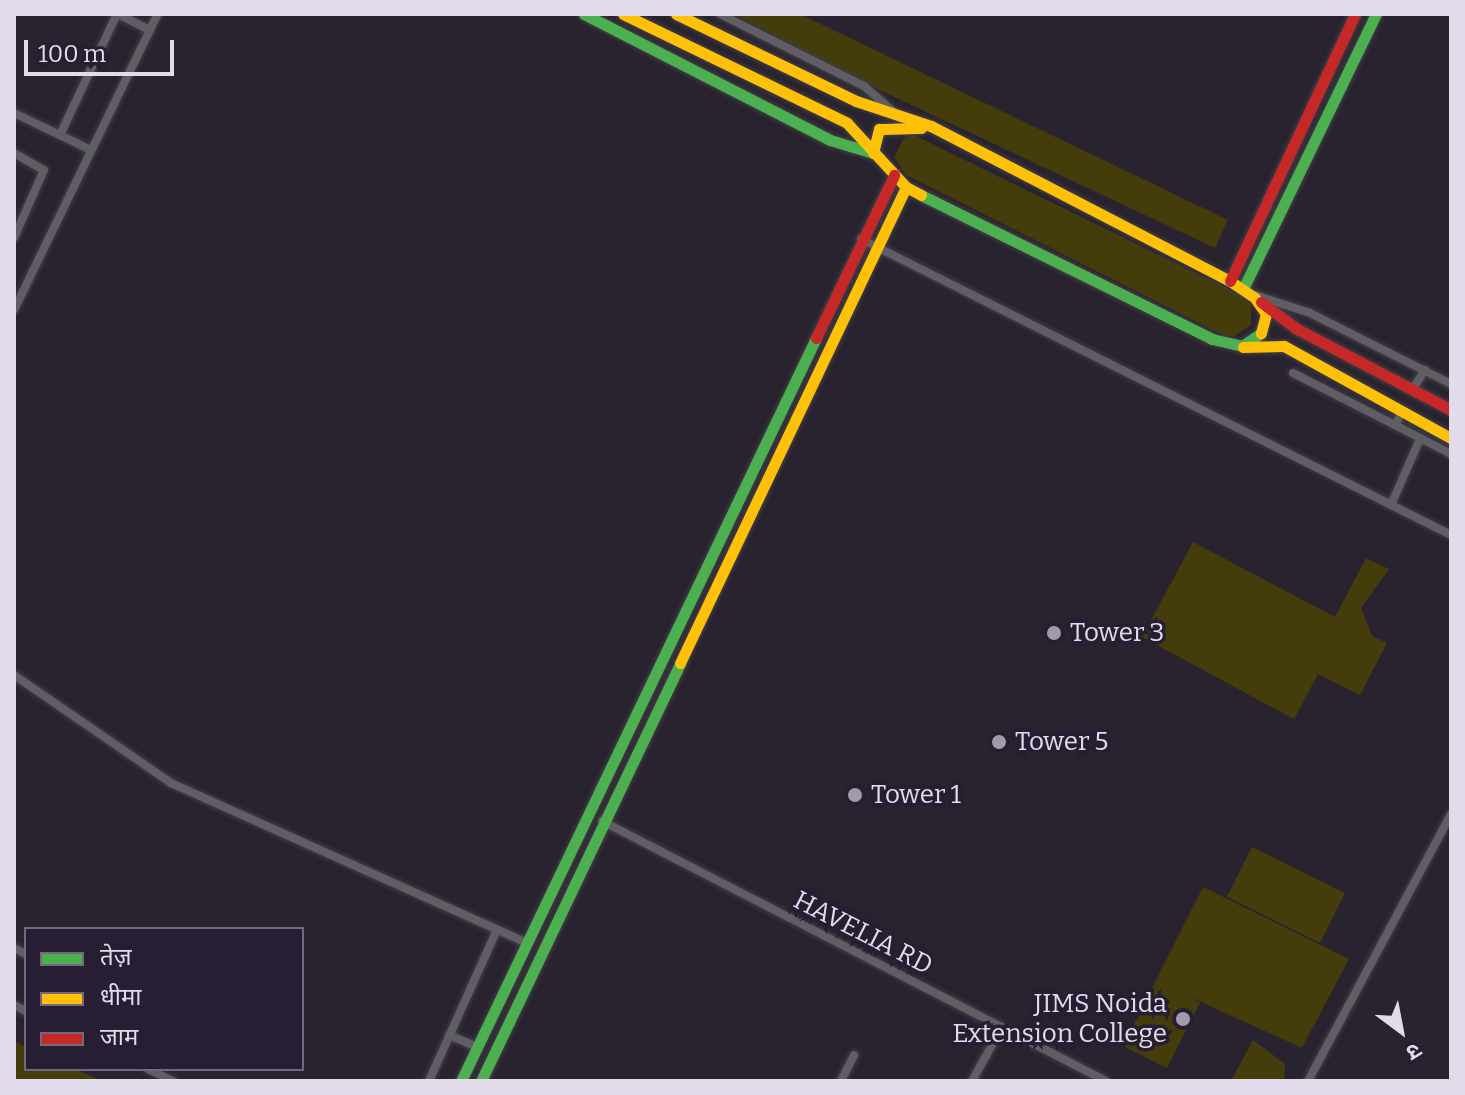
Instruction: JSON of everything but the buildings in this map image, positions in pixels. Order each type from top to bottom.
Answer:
[{"type":"street","points":[[60,135],[118,14],[150,30]]},
{"type":"street","points":[[14,310],[17,298],[158,14]]},
{"type":"street","points":[[584,14],[830,140],[873,153]]},
{"type":"street","points":[[623,14],[847,123],[906,187],[1212,339],[1242,346],[1284,346],[1451,438]]},
{"type":"street","points":[[676,14],[856,101],[894,111],[947,134],[1230,281],[1297,329],[1451,410]]},
{"type":"street","points":[[720,14],[864,86],[894,111]]},
{"type":"street","points":[[1230,281],[1355,14]]},
{"type":"street","points":[[1249,293],[1376,14]]},
{"type":"street","points":[[14,113],[91,150]]},
{"type":"street","points":[[873,153],[879,129],[890,126],[910,125],[947,134]]},
{"type":"street","points":[[14,153],[44,170],[14,238]]},
{"type":"street","points":[[461,1081],[894,175]]},
{"type":"street","points":[[481,1081],[621,778],[906,187]]},
{"type":"street","points":[[861,239],[1451,535]]},
{"type":"street","points":[[1242,346],[1261,335],[1266,314],[1249,293]]},
{"type":"street","points":[[1249,293],[1310,313],[1451,384]]},
{"type":"street","points":[[1412,390],[1425,370]]},
{"type":"street","points":[[1293,373],[1451,454]]},
{"type":"street","points":[[1395,425],[1402,413]]},
{"type":"street","points":[[1391,505],[1420,439]]},
{"type":"street","points":[[14,675],[171,783],[527,943]]},
{"type":"street","points":[[609,771],[621,778]]},
{"type":"street","points":[[1308,1081],[1451,814]]},
{"type":"street","name":"HAVELIA RD","points":[[602,821],[1106,1081]]},
{"type":"street","points":[[429,1081],[497,930]]},
{"type":"street","points":[[972,1081],[1002,1027]]},
{"type":"street","points":[[449,1035],[477,1047]]},
{"type":"street","points":[[841,1081],[854,1055]]},
{"type":"street","points":[[152,1071],[173,1081]]},
{"type":"shaded area","points":[[733,14],[800,14],[1228,220],[1215,248],[884,92]]},
{"type":"shaded area","points":[[914,135],[1245,297],[1251,305],[1251,325],[1235,336],[1225,336],[906,175],[894,157],[904,138]]},
{"type":"shaded area","points":[[1193,542],[1335,617],[1366,558],[1389,569],[1361,608],[1372,636],[1387,643],[1360,695],[1318,674],[1294,719],[1142,637]]},
{"type":"shaded area","points":[[1252,847],[1345,893],[1320,943],[1227,897]]},
{"type":"shaded area","points":[[1203,887],[1349,959],[1302,1048],[1190,997],[1200,1003],[1167,1068],[1123,1046]]},
{"type":"shaded area","points":[[1253,1040],[1285,1064],[1284,1081],[1231,1081]]},
{"type":"shaded area","points":[[14,1041],[24,1046],[24,1071],[80,1071],[102,1081],[14,1081]]},
{"type":"traffic: fast","points":[[584,14],[830,140],[873,153]]},
{"type":"traffic: fast","points":[[1243,289],[1376,14]]},
{"type":"traffic: fast","points":[[921,195],[1212,339],[1242,346],[1261,333]]},
{"type":"traffic: fast","points":[[461,1081],[816,338]]},
{"type":"traffic: fast","points":[[481,1081],[680,663]]},
{"type":"traffic: slow","points":[[623,14],[847,123],[906,187],[921,195]]},
{"type":"traffic: slow","points":[[676,14],[856,101],[931,126],[1230,281],[1255,298],[1266,314],[1261,333]]},
{"type":"traffic: slow","points":[[873,153],[879,129],[921,128]]},
{"type":"traffic: slow","points":[[680,663],[906,187]]},
{"type":"traffic: slow","points":[[1243,347],[1284,346],[1451,438]]},
{"type":"traffic: jam","points":[[1230,281],[1355,14]]},
{"type":"traffic: jam","points":[[816,338],[894,175]]},
{"type":"traffic: jam","points":[[1261,302],[1297,329],[1451,410]]},
{"type":"place","name":"Tower 3","points":[[1054,633]]},
{"type":"place","name":"Tower 5","points":[[999,742]]},
{"type":"place","name":"Tower 1","points":[[855,795]]},
{"type":"place","name":"JIMS Noida Extension College","points":[[1183,1019]]}]
